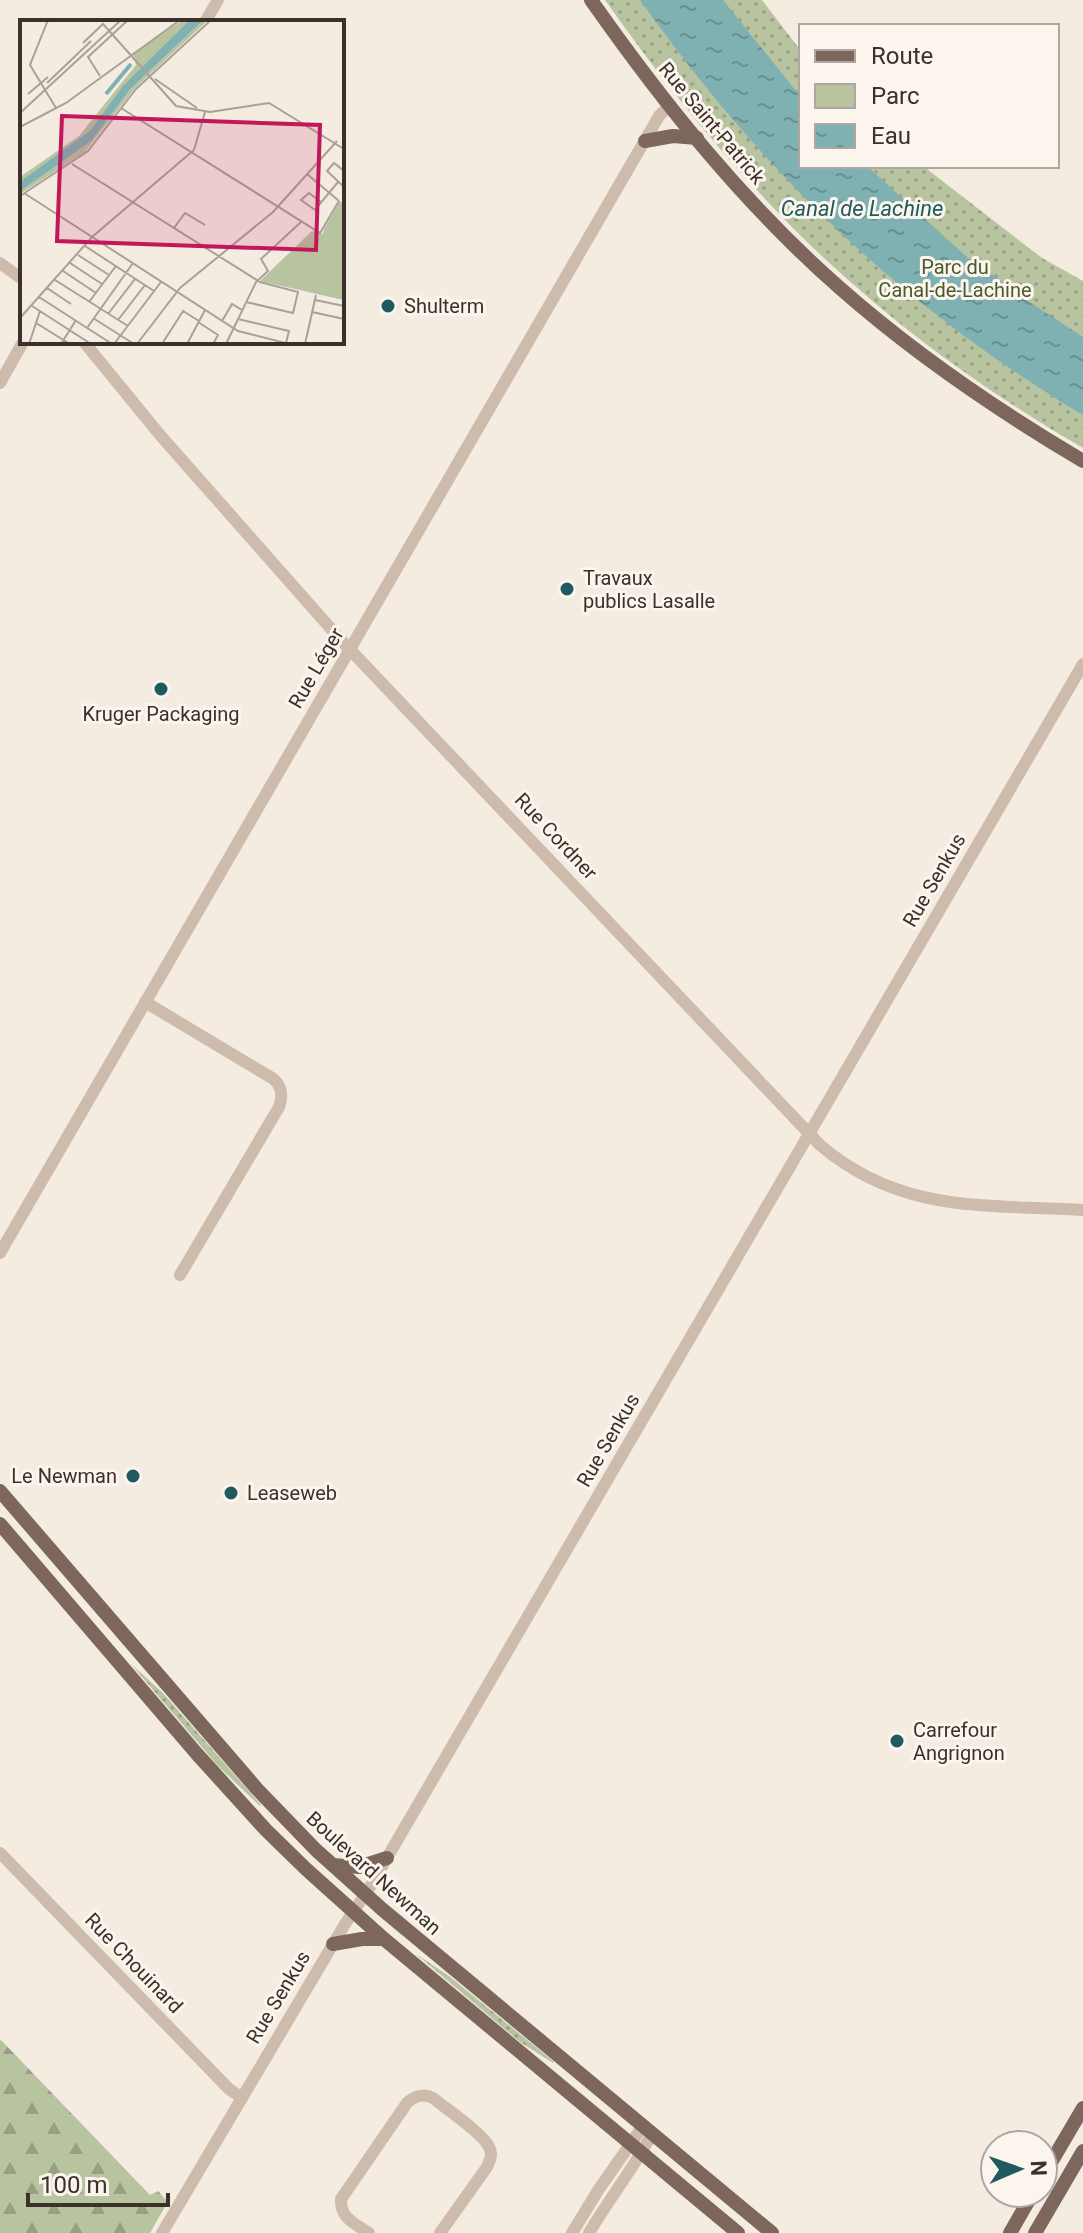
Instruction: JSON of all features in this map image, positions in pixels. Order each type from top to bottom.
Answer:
[{"type":"main road","name":"Rue Saint-Patrick","points":[[591,0],[670,105],[745,194],[838,287],[973,392],[1083,461]]},
{"type":"main road","points":[[645,141],[673,136],[697,138]]},
{"type":"main road","name":"Boulevard Newman","points":[[0,1491],[257,1789],[332,1865],[772,2233]]},
{"type":"main road","name":"Boulevard Newman","points":[[0,1524],[230,1790],[294,1858],[384,1939],[738,2233]]},
{"type":"main road","points":[[332,1865],[359,1867],[387,1858]]},
{"type":"main road","points":[[333,1944],[384,1939]]},
{"type":"main road","points":[[1059,2149],[1083,2108]]},
{"type":"main road","points":[[1035,2233],[1083,2151]]},
{"type":"main road","points":[[1010,2233],[1024,2209]]},
{"type":"street","points":[[206,20],[218,0]]},
{"type":"street","name":"Rue Léger","points":[[0,1253],[659,116],[670,105]]},
{"type":"street","points":[[0,263],[20,278]]},
{"type":"street","points":[[0,383],[22,344]]},
{"type":"street","name":"Rue Cordner","points":[[86,344],[155,429],[350,650],[809,1134],[838,1160],[878,1183],[911,1195],[960,1203],[1083,1210]]},
{"type":"street","name":"Rue Senkus","points":[[162,2233],[387,1858],[1083,664]]},
{"type":"street","points":[[145,1002],[272,1078],[279,1084],[281,1093],[279,1107],[180,1275]]},
{"type":"street","name":"Rue Chouinard","points":[[0,1853],[229,2089],[242,2098]]},
{"type":"street","points":[[369,2233],[345,2215],[341,2209],[341,2199],[407,2103],[419,2095],[433,2098],[483,2138],[491,2151],[487,2167],[440,2233]]},
{"type":"street","points":[[572,2233],[599,2189],[636,2148],[647,2130]]},
{"type":"street","points":[[589,2233],[635,2165],[636,2148]]},
{"type":"green space","name":"Parc du Canal-de-Lachine","points":[[605,0],[762,0],[799,48],[799,168],[926,168],[1042,258],[1083,281],[1083,448],[1014,406],[948,360],[854,285],[764,198],[708,135]]},
{"type":"green space","points":[[131,1664],[162,1692],[260,1806],[218,1766]]},
{"type":"green space","points":[[416,1954],[449,1976],[554,2062],[520,2042]]},
{"type":"green space","points":[[0,2039],[150,2195],[158,2191],[166,2200],[150,2233],[0,2233]]},
{"type":"water","name":"Canal de Lachine","points":[[640,0],[723,0],[799,95],[799,168],[869,168],[969,259],[1083,337],[1083,415],[954,328],[839,232],[786,179],[687,63]]},
{"type":"place","name":"Shulterm","points":[[388,306]]},
{"type":"place","name":"Travaux publics Lasalle","points":[[567,589]]},
{"type":"place","name":"Kruger Packaging","points":[[161,689]]},
{"type":"place","name":"Le Newman","points":[[133,1476]]},
{"type":"place","name":"Leaseweb","points":[[231,1493]]},
{"type":"place","name":"Carrefour Angrignon","points":[[897,1741]]}]
